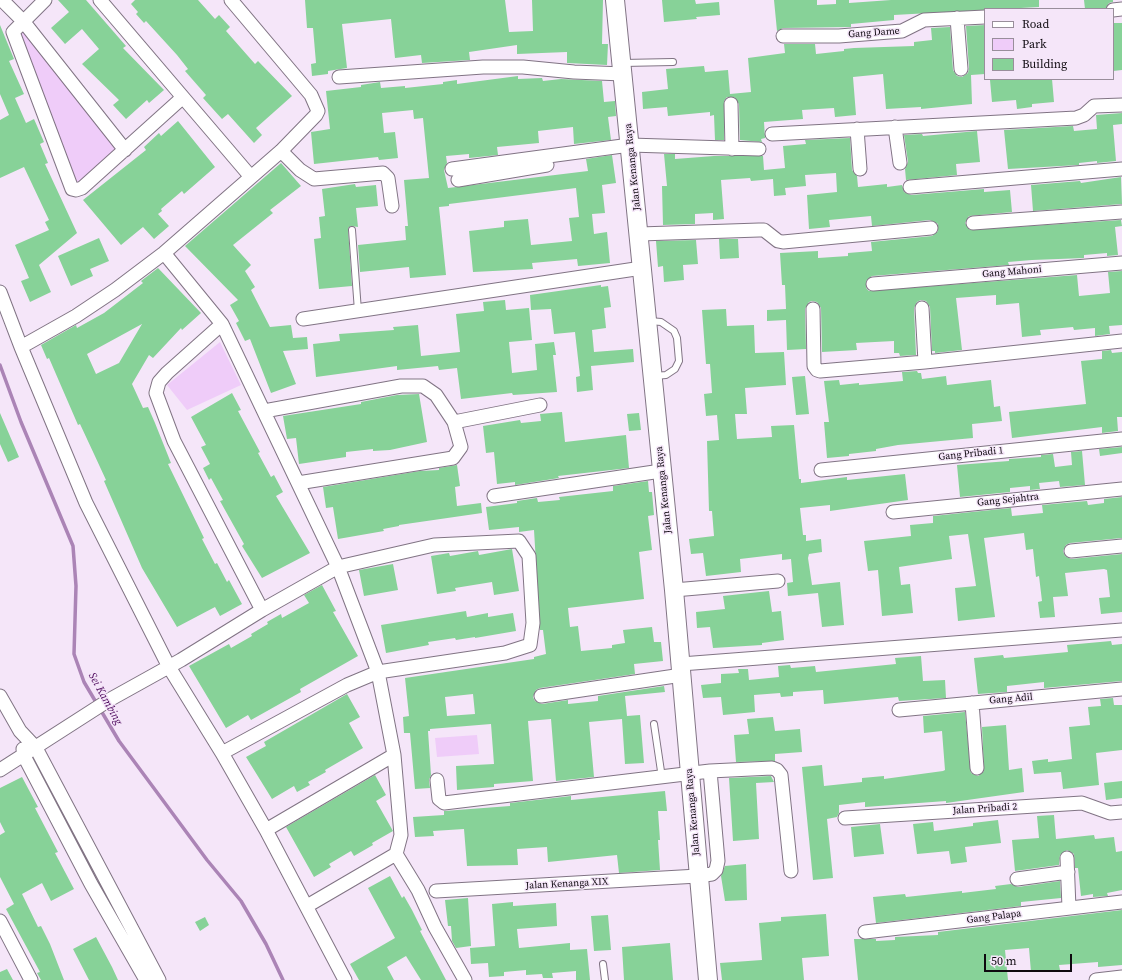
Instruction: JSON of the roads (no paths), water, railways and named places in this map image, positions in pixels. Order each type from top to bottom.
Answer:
[{"type":"street","points":[[2,0],[23,21],[125,150]]},
{"type":"street","points":[[45,0],[14,30],[13,35],[72,189],[76,190],[82,188],[182,98]]},
{"type":"street","points":[[100,0],[182,98],[251,177]]},
{"type":"street","points":[[21,347],[76,316],[115,290],[164,253],[281,151],[318,111],[311,95],[232,0]]},
{"type":"street","name":"Jalan Kenanga Raya","points":[[616,0],[682,670],[698,876],[708,980]]},
{"type":"street","name":"Gang Dame","points":[[783,36],[839,36],[902,31],[924,20],[984,17]]},
{"type":"street","points":[[957,18],[961,69]]},
{"type":"street","points":[[339,77],[483,67],[523,67],[574,72],[622,69]]},
{"type":"street","points":[[731,104],[732,149]]},
{"type":"street","points":[[772,134],[1076,118],[1084,115],[1094,106],[1122,106]]},
{"type":"street","points":[[895,127],[900,163]]},
{"type":"street","points":[[857,129],[860,169]]},
{"type":"street","points":[[455,174],[630,149],[759,149]]},
{"type":"street","points":[[281,151],[300,170],[314,179],[383,174],[388,178],[392,206]]},
{"type":"street","points":[[910,187],[1122,169]]},
{"type":"street","points":[[973,223],[1122,212]]},
{"type":"street","points":[[640,234],[764,230],[773,238],[783,242],[931,228]]},
{"type":"street","points":[[164,253],[222,324],[338,567],[378,672],[394,754],[401,835],[396,854],[307,906]]},
{"type":"street","name":"Gang Mahoni","points":[[873,284],[1122,263]]},
{"type":"street","points":[[303,319],[642,268]]},
{"type":"street","points":[[0,292],[21,347],[86,502],[169,667],[222,753],[266,830],[345,980]]},
{"type":"street","points":[[922,308],[926,362]]},
{"type":"street","points":[[813,309],[814,366],[817,370],[926,362],[1122,340]]},
{"type":"street","points":[[222,324],[167,373],[159,382],[156,393],[174,441],[262,610]]},
{"type":"street","points":[[264,410],[401,386],[424,386],[436,395],[454,422],[460,447],[453,458],[298,483]]},
{"type":"street","points":[[454,422],[540,405]]},
{"type":"street","name":"Gang Pribadi 1","points":[[821,470],[1122,439]]},
{"type":"street","points":[[494,496],[662,472]]},
{"type":"street","name":"Gang Sejahtra","points":[[893,512],[1122,489]]},
{"type":"street","points":[[0,770],[109,700],[169,667],[262,610],[338,567],[434,545],[463,542],[519,541],[529,556],[533,623],[530,645],[505,653],[378,672],[347,685],[222,753]]},
{"type":"street","points":[[1071,551],[1122,546]]},
{"type":"street","points":[[674,590],[778,581]]},
{"type":"street","points":[[541,696],[682,670],[1122,630]]},
{"type":"street","name":"Gang Adil","points":[[899,710],[1122,689]]},
{"type":"street","points":[[0,696],[20,731],[36,748],[103,877],[159,980]]},
{"type":"street","points":[[972,703],[977,768]]},
{"type":"street","points":[[20,731],[24,756],[91,884],[146,980]]},
{"type":"street","points":[[266,830],[394,754]]},
{"type":"street","points":[[437,780],[439,799],[444,803],[662,778],[710,771],[772,768],[781,774],[791,871]]},
{"type":"street","name":"Jalan Kenanga XIX","points":[[436,891],[712,874],[716,870],[718,861],[710,771]]},
{"type":"street","name":"Jalan Pribadi 2","points":[[845,818],[1082,803],[1110,813],[1122,812]]},
{"type":"street","points":[[396,854],[418,890],[435,926],[465,980]]},
{"type":"street","points":[[1067,858],[1069,908]]},
{"type":"street","points":[[1017,878],[1068,872]]},
{"type":"street","points":[[91,884],[103,877]]},
{"type":"street","name":"Gang Palapa","points":[[865,932],[1122,902]]},
{"type":"street","points":[[0,922],[31,980]]},
{"type":"street","points":[[1096,980],[1122,977]]},
{"type":"lane","points":[[622,69],[673,62]]},
{"type":"lane","points":[[352,230],[358,311]]},
{"type":"lane","points":[[648,321],[661,322],[674,331],[677,338],[679,361],[675,369],[666,375],[654,377]]},
{"type":"lane","points":[[654,724],[662,778]]},
{"type":"lane","points":[[603,964],[605,980]]},
{"type":"waterway","name":"Sei Kambing","points":[[0,365],[21,422],[73,546],[76,586],[74,654],[84,682],[119,741],[207,860],[241,901],[266,944],[283,980]]}]
